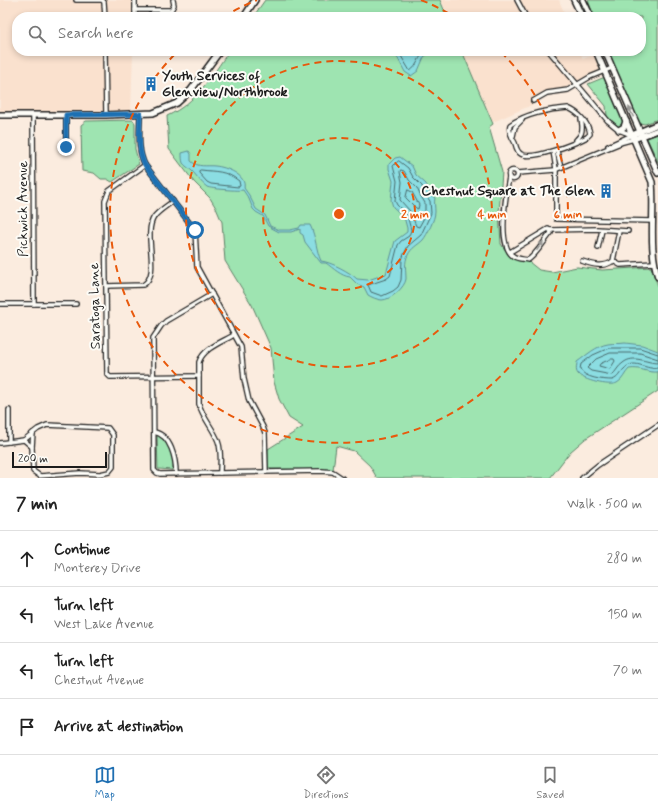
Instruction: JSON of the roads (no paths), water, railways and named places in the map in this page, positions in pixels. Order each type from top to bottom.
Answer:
[{"type":"main road","points":[[247,12],[255,0]]},
{"type":"main road","points":[[574,0],[580,12]]},
{"type":"main road","points":[[583,0],[588,12]]},
{"type":"main road","points":[[0,115],[106,115],[153,113],[177,102],[191,90],[216,56]]},
{"type":"main road","points":[[598,56],[652,182],[654,199],[654,263],[658,277]]},
{"type":"main road","points":[[607,56],[658,173]]},
{"type":"main road","points":[[619,130],[624,127],[626,121]]},
{"type":"main road","points":[[642,134],[658,124]]},
{"type":"main road","points":[[633,137],[658,130]]},
{"type":"street","points":[[76,0],[102,0],[104,2],[105,12]]},
{"type":"street","points":[[135,0],[135,10],[171,10],[174,5],[173,0]]},
{"type":"street","points":[[517,0],[523,12]]},
{"type":"street","points":[[105,56],[106,115]]},
{"type":"street","points":[[553,56],[608,121],[619,130],[633,137]]},
{"type":"street","points":[[533,101],[547,93],[564,91],[605,70],[612,68]]},
{"type":"street","points":[[568,108],[574,110],[581,117],[587,125],[590,134],[587,137],[555,151],[522,155],[519,153],[513,139],[513,134],[515,127],[524,118],[547,110],[568,108]]},
{"type":"street","points":[[140,114],[139,145],[141,157],[145,165],[195,230],[197,267],[240,344],[244,379],[249,401],[264,427],[266,472]]},
{"type":"street","name":"Pickwick Avenue","points":[[33,115],[34,304]]},
{"type":"street","points":[[66,115],[66,147],[68,151]]},
{"type":"street","points":[[574,142],[582,133],[583,127],[581,117]]},
{"type":"street","points":[[550,230],[551,233],[535,254],[528,260],[513,256],[510,252],[505,243],[505,217],[509,173],[512,171],[516,171],[518,173],[556,169],[633,137]]},
{"type":"street","points":[[555,151],[561,167]]},
{"type":"street","points":[[555,151],[556,219],[653,221]]},
{"type":"street","name":"Saratoga Lane","points":[[145,165],[109,190],[105,201],[107,374],[110,377],[198,376]]},
{"type":"street","points":[[509,177],[516,179],[518,173]]},
{"type":"street","points":[[106,286],[143,285],[147,282],[151,274],[151,222],[158,213],[173,201]]},
{"type":"street","points":[[510,252],[548,229],[628,231]]},
{"type":"street","points":[[598,248],[602,230]]},
{"type":"street","points":[[582,261],[593,265],[609,265],[613,261],[619,231]]},
{"type":"street","points":[[613,261],[620,265],[654,263]]},
{"type":"street","points":[[212,294],[166,321],[157,331],[154,338],[154,470],[160,474],[266,472],[300,474],[333,472],[342,478]]},
{"type":"street","points":[[0,304],[76,304]]},
{"type":"street","points":[[220,473],[219,442],[201,411],[198,395],[199,362],[204,353],[234,334]]},
{"type":"street","points":[[9,410],[9,442]]},
{"type":"street","points":[[0,442],[24,440],[33,433],[47,425],[108,428],[113,435],[113,467],[109,472],[100,474],[80,473],[40,476],[33,471],[33,433]]},
{"type":"street","points":[[582,478],[598,465],[658,425]]},
{"type":"street","points":[[154,432],[159,433],[164,437],[174,456],[176,474]]},
{"type":"street","points":[[24,440],[32,447]]},
{"type":"water","points":[[397,56],[425,56],[418,71],[411,76],[405,72]]},
{"type":"water","points":[[189,151],[191,154],[191,161],[197,165],[220,167],[235,172],[242,179],[244,188],[256,209],[265,215],[270,226],[279,230],[290,230],[299,228],[301,225],[310,225],[321,261],[330,263],[350,273],[357,279],[368,280],[386,274],[395,241],[407,232],[404,217],[393,207],[391,200],[393,181],[389,164],[395,158],[400,157],[412,166],[416,175],[426,184],[430,194],[435,198],[434,219],[425,238],[411,250],[408,255],[406,264],[406,279],[403,286],[389,298],[379,300],[368,295],[364,287],[357,284],[350,277],[340,273],[326,263],[321,263],[305,242],[303,235],[300,233],[300,229],[291,232],[279,232],[268,226],[263,216],[253,209],[243,190],[207,187],[183,163],[182,153]]},
{"type":"water","points":[[625,343],[642,345],[658,351],[658,372],[629,369],[621,380],[613,384],[596,382],[578,374],[576,370],[577,362],[592,351],[604,345]]},
{"type":"place","name":"Youth Services of Glenview/Northbrook","points":[[151,84]]},
{"type":"place","name":"Chestnut Square at The Glen","points":[[606,191]]}]
